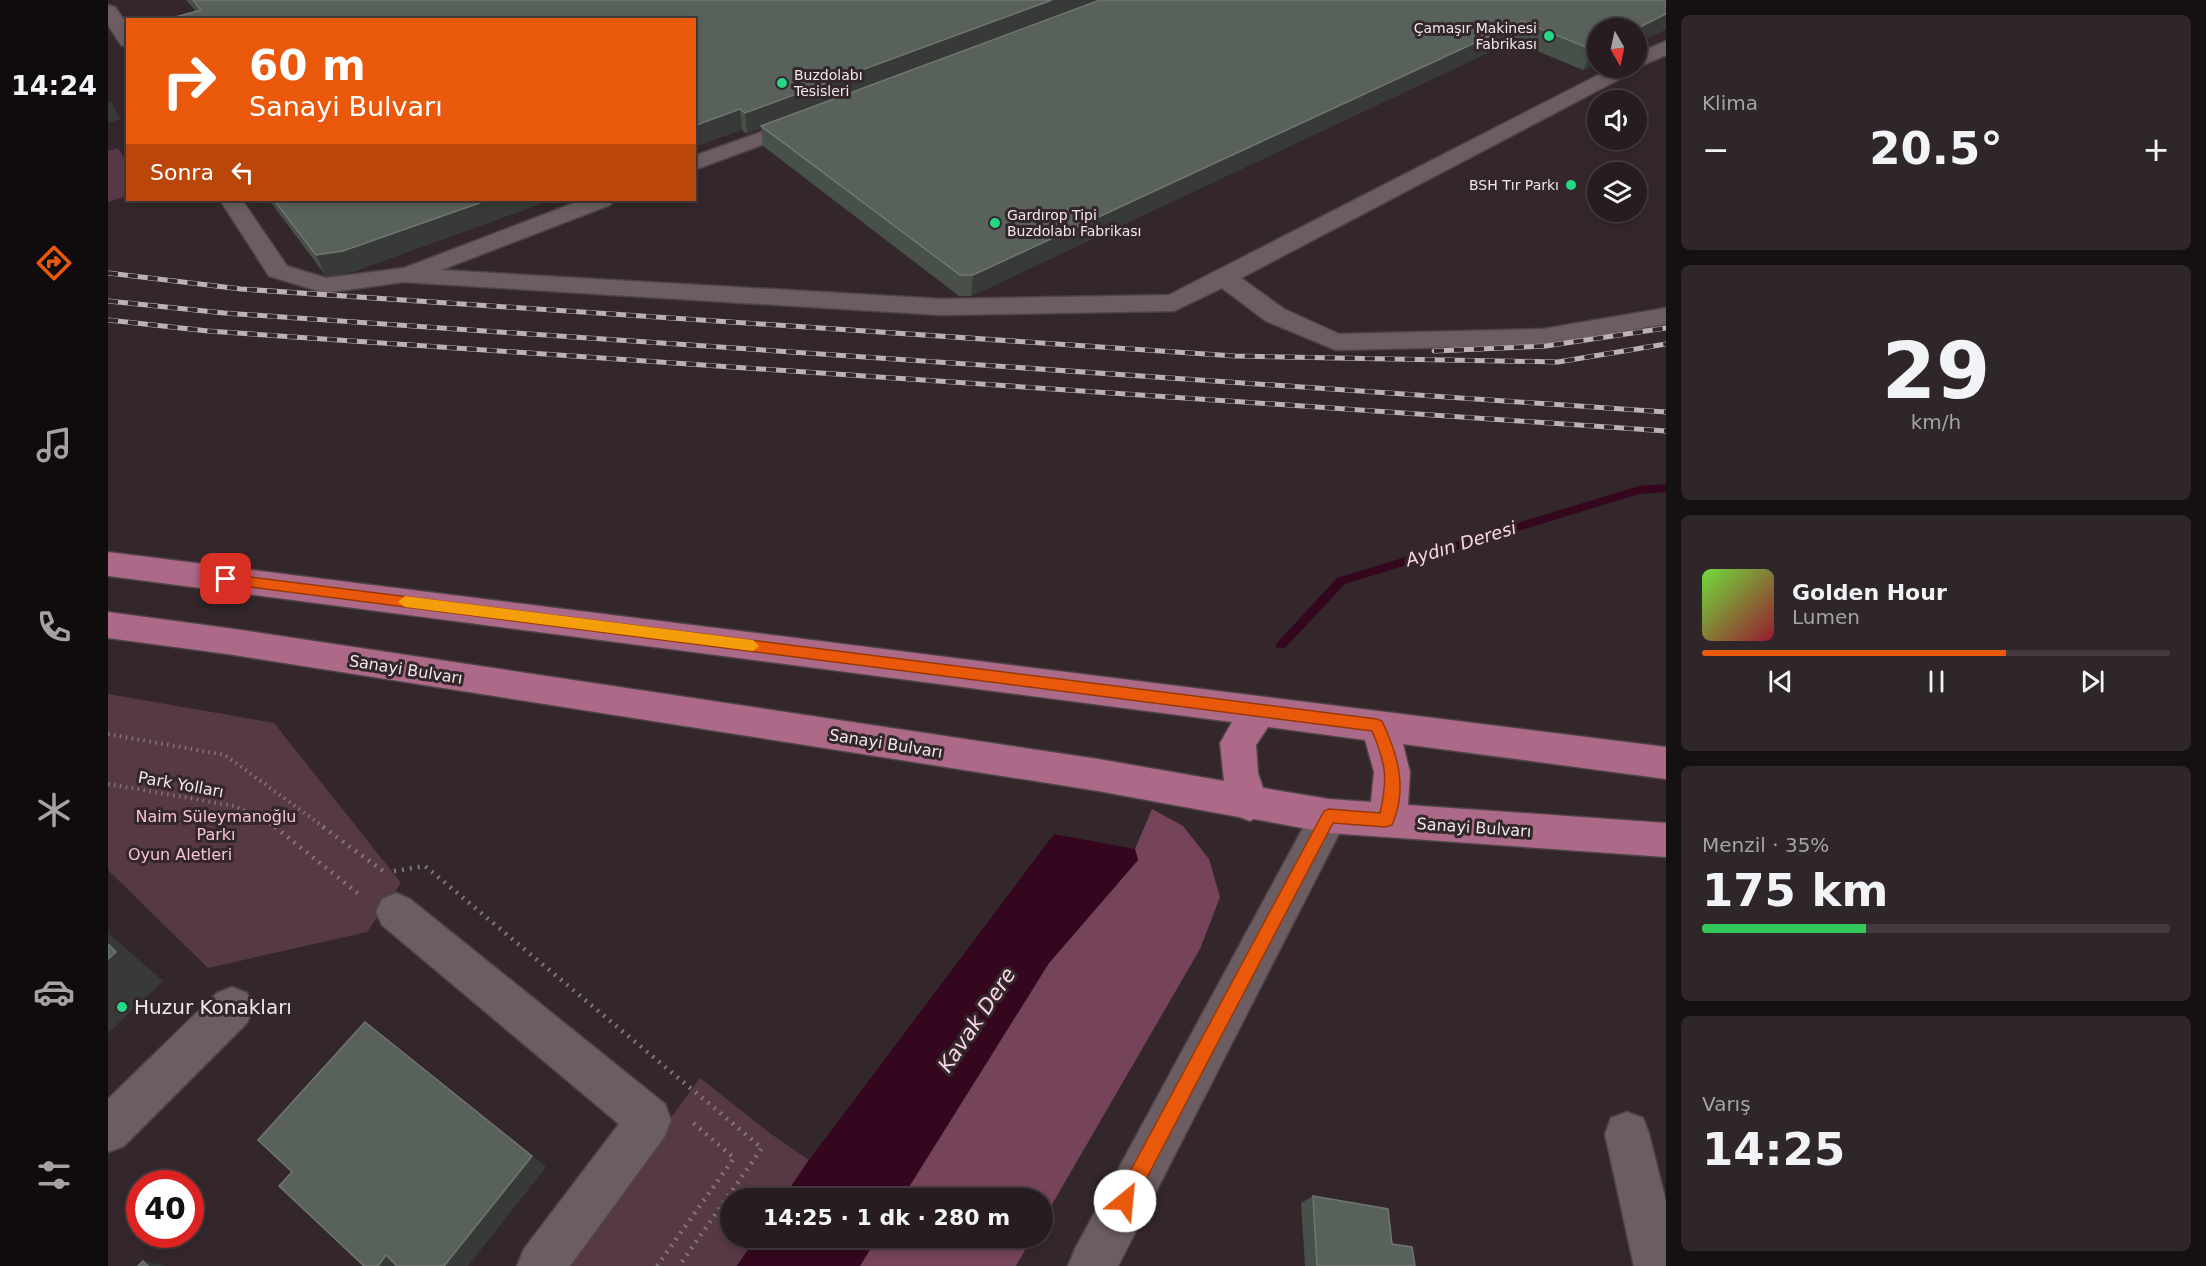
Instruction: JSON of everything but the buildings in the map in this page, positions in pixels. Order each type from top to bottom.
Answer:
[{"type":"main road","points":[[108,564],[1666,763]]},
{"type":"main road","name":"Sanayi Bulvarı","points":[[108,625],[227,641],[1098,775],[1250,804],[1329,816],[1666,840]]},
{"type":"main road","points":[[1250,804],[1240,773],[1238,743],[1259,711]]},
{"type":"main road","points":[[1377,725],[1389,754],[1394,785],[1386,820]]},
{"type":"street","points":[[108,11],[126,38]]},
{"type":"street","points":[[1647,56],[1666,47]]},
{"type":"street","points":[[232,201],[278,271],[325,286],[403,275],[941,307],[1174,303],[1607,78]]},
{"type":"street","points":[[696,163],[816,118]]},
{"type":"street","points":[[403,275],[599,201]]},
{"type":"street","points":[[1223,277],[1275,315],[1336,342],[1543,337],[1666,316]]},
{"type":"street","points":[[1092,1266],[1329,816]]},
{"type":"street","points":[[396,912],[649,1120],[541,1266]]},
{"type":"street","points":[[108,1130],[232,1008]]},
{"type":"street","points":[[1627,1134],[1658,1266]]},
{"type":"path","points":[[108,734],[225,755],[387,872],[396,912]]},
{"type":"path","name":"Park Yolları","points":[[108,784],[235,806],[277,828],[377,908],[396,912]]},
{"type":"green space","points":[[118,148],[126,161],[126,196],[108,202],[108,151]]},
{"type":"green space","name":"Naim Süleymanoğlu Parkı","points":[[108,694],[274,723],[401,883],[367,932],[208,968],[108,870]]},
{"type":"green space","points":[[700,1078],[771,1134],[809,1160],[790,1188],[720,1188],[720,1248],[749,1248],[737,1266],[562,1266]]},
{"type":"shaded area","points":[[1152,809],[1183,826],[1209,859],[1220,897],[1200,949],[1053,1203],[1053,1188],[908,1188],[1049,963],[1138,860],[1135,849]]},
{"type":"shaded area","points":[[871,1248],[1026,1248],[1016,1266],[860,1266]]},
{"type":"water","name":"Kavak Dere","points":[[1054,834],[1135,849],[1138,860],[1049,963],[908,1188],[790,1188]]},
{"type":"water","points":[[749,1248],[871,1248],[860,1266],[737,1266]]},
{"type":"waterway","name":"Aydın Deresi","points":[[1281,645],[1341,581],[1639,490],[1666,488]]},
{"type":"railway","points":[[108,273],[241,289],[1235,356],[1558,362],[1666,344]]},
{"type":"railway","points":[[108,301],[224,313],[1666,412]]},
{"type":"railway","points":[[108,320],[208,331],[1666,431]]},
{"type":"railway","points":[[1434,351],[1546,346],[1666,328]]},
{"type":"slow traffic","points":[[405,602],[753,646]]},
{"type":"place","name":"Çamaşır Makinesi Fabrikası","points":[[1549,36]]},
{"type":"place","name":"Buzdolabı Tesisleri","points":[[782,83]]},
{"type":"place","name":"BSH Tır Parkı","points":[[1571,185]]},
{"type":"place","name":"Gardırop Tipi Buzdolabı Fabrikası","points":[[995,223]]},
{"type":"place","name":"Huzur Konakları","points":[[122,1007]]},
{"type":"route","points":[[226,579],[1377,725],[1389,754],[1394,785],[1386,820],[1329,816],[1125,1201]]},
{"type":"park label","name":"Oyun Aletleri","points":[[180,854]]}]
